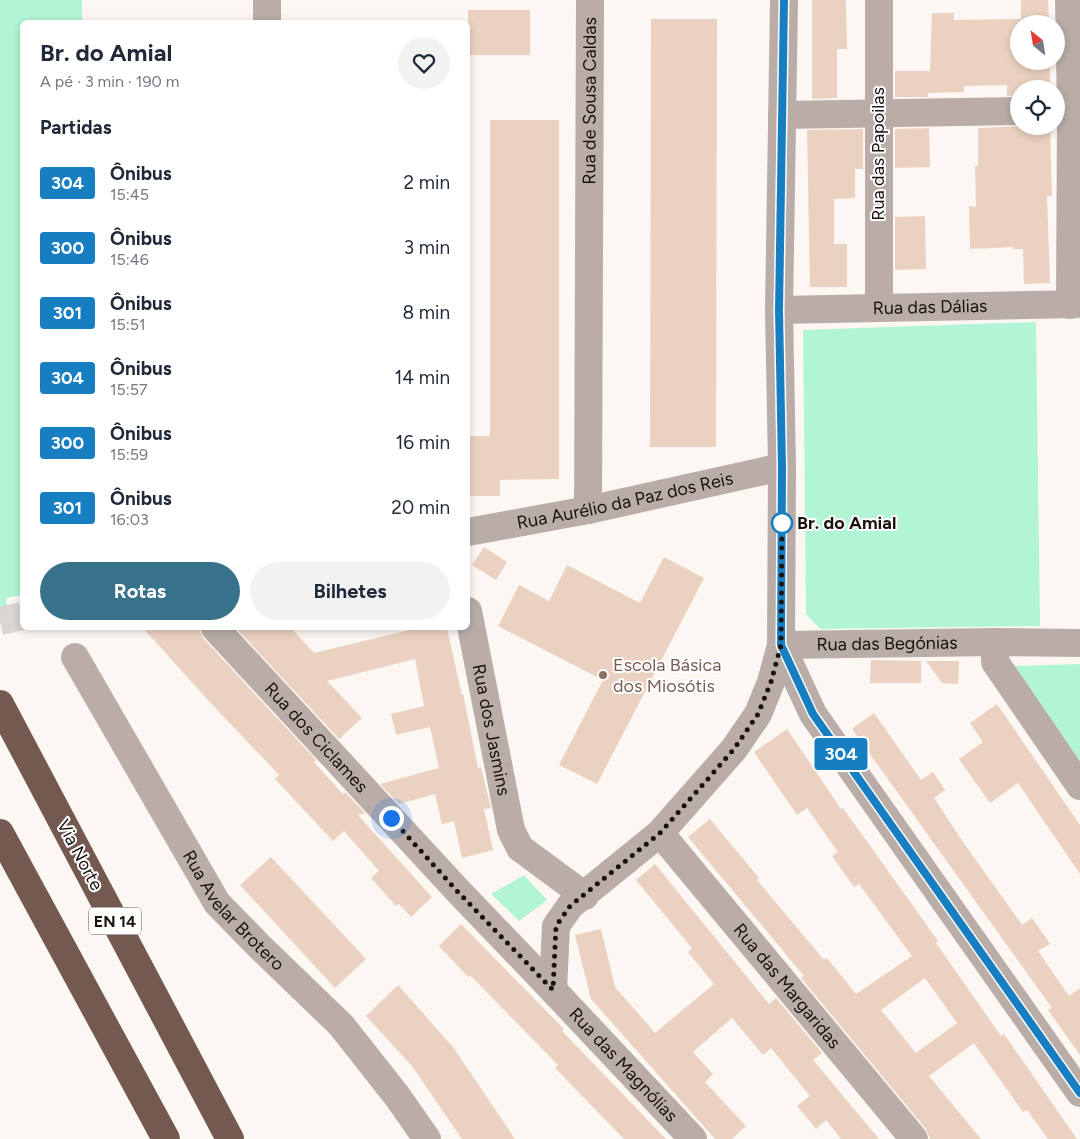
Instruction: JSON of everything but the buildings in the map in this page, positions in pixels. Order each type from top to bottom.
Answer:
[{"type":"highway","name":"Via Norte","points":[[0,704],[230,1139]]},
{"type":"highway","points":[[0,833],[166,1139]]},
{"type":"street","points":[[267,0],[267,20]]},
{"type":"street","name":"Rua de Sousa Caldas","points":[[588,510],[590,0]]},
{"type":"street","points":[[553,990],[556,926],[570,906],[585,896],[660,833],[734,749],[758,714],[771,682],[781,645],[782,467],[779,310],[784,0]]},
{"type":"street","name":"Rua das Papoilas","points":[[879,0],[879,308]]},
{"type":"street","points":[[1065,104],[1075,46],[1069,0]]},
{"type":"street","points":[[782,115],[1010,111]]},
{"type":"street","points":[[1065,115],[1075,162],[1075,305]]},
{"type":"street","name":"Rua das Dálias","points":[[779,310],[1075,305]]},
{"type":"street","name":"Rua Aurélio da Paz dos Reis","points":[[470,532],[588,510],[782,467]]},
{"type":"street","name":"Rua dos Jasmins","points":[[470,621],[511,830],[520,848],[585,896]]},
{"type":"street","name":"Rua dos Ciclames","points":[[217,630],[458,892],[553,990]]},
{"type":"street","points":[[994,642],[994,662],[1080,786]]},
{"type":"street","name":"Rua das Begónias","points":[[781,645],[994,642],[1080,643]]},
{"type":"street","points":[[781,645],[813,714],[1080,1093]]},
{"type":"street","name":"Rua Avelar Brotero","points":[[75,657],[217,903],[341,1025],[427,1139]]},
{"type":"street","name":"Rua das Margaridas","points":[[660,833],[914,1139]]},
{"type":"street","name":"Rua das Magnólias","points":[[553,990],[693,1139]]},
{"type":"green space","points":[[0,0],[82,0],[82,20],[20,20],[20,595],[6,598],[8,621],[3,622],[0,616]]},
{"type":"green space","points":[[1036,322],[1040,626],[820,629],[806,614],[803,330]]},
{"type":"green space","points":[[1080,664],[1080,761],[1014,666]]},
{"type":"green space","points":[[524,875],[547,900],[519,921],[491,894]]},
{"type":"tunnel","points":[[0,621],[20,616]]},
{"type":"bus line","name":"304","points":[[784,0],[779,310],[782,467],[781,645],[813,714],[1080,1093]]},
{"type":"place","name":"Br. do Amial","points":[[782,523]]},
{"type":"place","name":"Escola Básica dos Miosótis","points":[[603,675]]},
{"type":"route","points":[[391,818],[458,892],[553,990],[556,926],[570,906],[585,896],[660,833],[734,749],[758,714],[771,682],[781,645],[782,523]]}]
